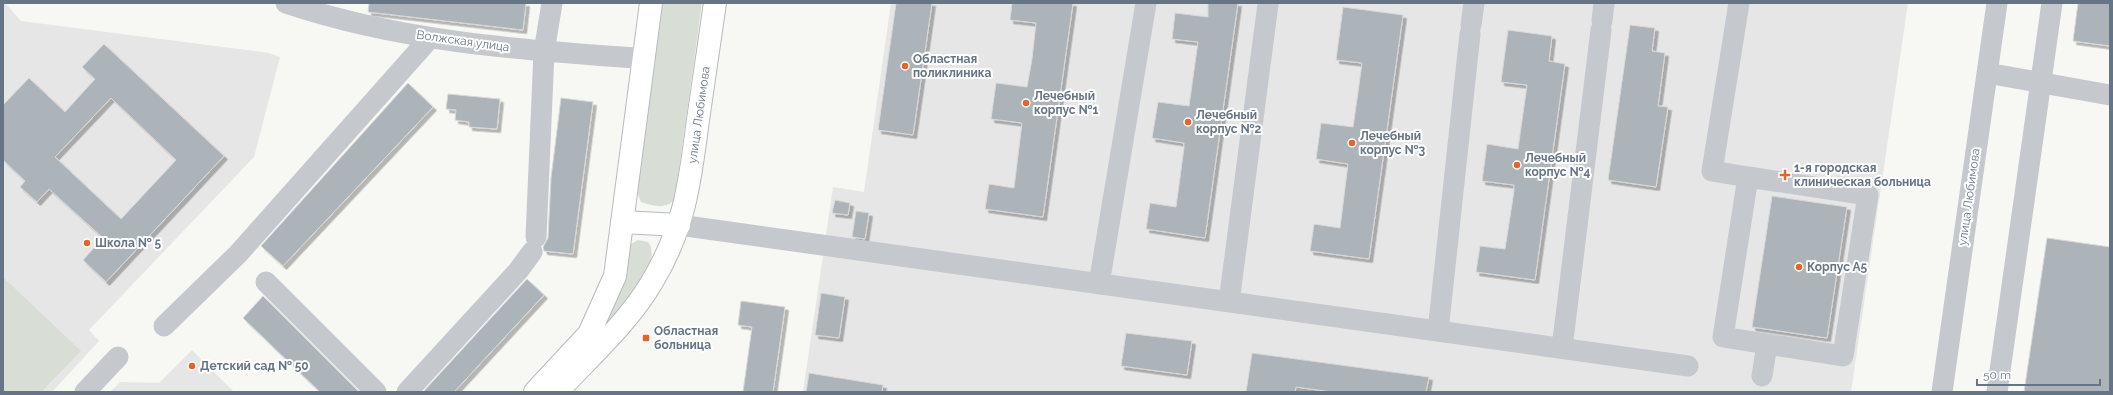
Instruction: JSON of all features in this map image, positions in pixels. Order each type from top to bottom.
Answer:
[{"type":"main road","points":[[536,392],[589,334],[615,276],[651,3]]},
{"type":"main road","name":"улица Любимова","points":[[557,392],[630,314],[652,283],[667,255],[679,225],[688,195],[715,3]]},
{"type":"main road","points":[[622,222],[679,225]]},
{"type":"street","name":"Волжская улица","points":[[286,3],[308,10],[430,38],[544,52],[636,58],[644,61]]},
{"type":"street","points":[[407,392],[518,271],[534,245],[544,52],[552,3]]},
{"type":"street","points":[[1099,284],[1146,3]]},
{"type":"street","points":[[1438,331],[1474,3]]},
{"type":"street","points":[[1739,3],[1712,171],[1868,195],[1842,356],[1723,337],[1748,177]]},
{"type":"street","name":"улица Любимова","points":[[1942,392],[1997,3]]},
{"type":"street","points":[[1997,392],[2042,83],[2052,3]]},
{"type":"street","points":[[1229,302],[1268,4]]},
{"type":"street","points":[[1562,348],[1603,18]]},
{"type":"street","points":[[164,326],[238,254],[430,38]]},
{"type":"street","points":[[1987,73],[2110,95]]},
{"type":"street","points":[[679,225],[1688,366]]},
{"type":"street","points":[[266,282],[376,392]]},
{"type":"street","points":[[1762,376],[1767,344]]},
{"type":"street","points":[[85,392],[118,357]]},
{"type":"shaded area","name":"Школа № 5","points":[[3,3],[5,3],[21,21],[269,53],[280,57],[254,157],[89,330],[99,341],[52,392],[3,392]]},
{"type":"shaded area","points":[[661,3],[702,3],[675,198],[672,202],[664,206],[650,205],[641,202],[637,192]]},
{"type":"shaded area","points":[[891,3],[1908,3],[1851,392],[803,392],[833,187],[864,192]]},
{"type":"shaded area","points":[[638,240],[648,242],[652,251],[651,262],[639,286],[606,326],[628,250],[631,244]]},
{"type":"shaded area","points":[[3,277],[81,351],[41,392],[3,392]]},
{"type":"shaded area","name":"Детский сад № 50","points":[[192,350],[234,392],[110,392],[120,382],[159,383]]},
{"type":"building","points":[[369,3],[526,3],[523,30],[368,12]]},
{"type":"building","name":"Областная поликлиника","points":[[896,3],[932,3],[913,135],[878,130]]},
{"type":"building","name":"Лечебный корпус №1","points":[[1012,3],[1073,3],[1043,217],[985,209],[989,184],[1014,188],[1022,123],[991,119],[996,83],[1027,87],[1032,59],[1036,23],[1010,20]]},
{"type":"building","name":"Лечебный корпус №2","points":[[1208,3],[1238,3],[1205,238],[1146,229],[1150,203],[1176,207],[1184,148],[1184,143],[1152,138],[1158,102],[1189,106],[1198,42],[1172,39],[1175,13],[1208,17]]},
{"type":"building","points":[[2078,3],[2110,3],[2110,46],[2073,41]]},
{"type":"building","name":"Лечебный корпус №3","points":[[1343,7],[1403,15],[1369,259],[1310,251],[1314,224],[1340,228],[1348,164],[1316,159],[1321,123],[1353,127],[1362,63],[1336,60]]},
{"type":"building","points":[[1630,25],[1655,28],[1652,51],[1665,53],[1658,106],[1668,107],[1656,187],[1608,180]]},
{"type":"building","name":"Лечебный корпус №4","points":[[1508,30],[1552,36],[1549,61],[1565,64],[1535,280],[1476,272],[1480,246],[1505,249],[1514,191],[1514,185],[1482,181],[1487,144],[1518,149],[1527,85],[1501,82]]},
{"type":"building","points":[[104,44],[224,156],[106,282],[83,260],[103,238],[49,189],[37,202],[20,187],[25,181],[3,160],[3,105],[29,78],[65,112],[95,79],[82,67]],"holes":[[[111,98],[176,160],[121,219],[55,157]]]},
{"type":"building","points":[[408,83],[433,107],[283,266],[261,246]]},
{"type":"building","points":[[448,94],[500,99],[497,129],[469,127],[469,122],[455,120],[456,110],[446,109]]},
{"type":"building","points":[[561,98],[593,102],[573,254],[544,251],[543,247],[548,238],[551,178]]},
{"type":"building","name":"Корпус А5","points":[[1772,196],[1847,207],[1827,338],[1752,327]]},
{"type":"building","points":[[835,200],[850,203],[848,215],[832,213]]},
{"type":"building","points":[[856,211],[869,213],[865,239],[852,237]]},
{"type":"building","points":[[2047,238],[2110,247],[2110,392],[2024,392]]},
{"type":"building","points":[[527,279],[544,295],[454,392],[423,392]]},
{"type":"building","points":[[821,293],[845,297],[839,338],[815,335]]},
{"type":"building","points":[[263,296],[359,392],[320,392],[243,318]]},
{"type":"building","points":[[741,301],[785,307],[773,392],[743,392],[752,327],[738,325]]},
{"type":"building","points":[[1126,333],[1192,341],[1187,375],[1121,366]]},
{"type":"building","points":[[1252,353],[1429,377],[1426,392],[1332,392],[1296,387],[1295,392],[1246,392]]},
{"type":"building","points":[[809,373],[883,385],[882,392],[806,392]]},
{"type":"place","name":"Областная поликлиника","points":[[905,66]]},
{"type":"place","name":"Лечебный корпус №1","points":[[1026,103]]},
{"type":"place","name":"Лечебный корпус №2","points":[[1188,122]]},
{"type":"place","name":"Лечебный корпус №3","points":[[1352,143]]},
{"type":"place","name":"Лечебный корпус №4","points":[[1517,165]]},
{"type":"place","name":"1-я городская клиническая больница","points":[[1785,175]]},
{"type":"place","name":"Школа № 5","points":[[87,243]]},
{"type":"place","name":"Корпус А5","points":[[1799,267]]},
{"type":"place","name":"Областная больница","points":[[646,338]]},
{"type":"place","name":"Детский сад № 50","points":[[192,366]]}]
